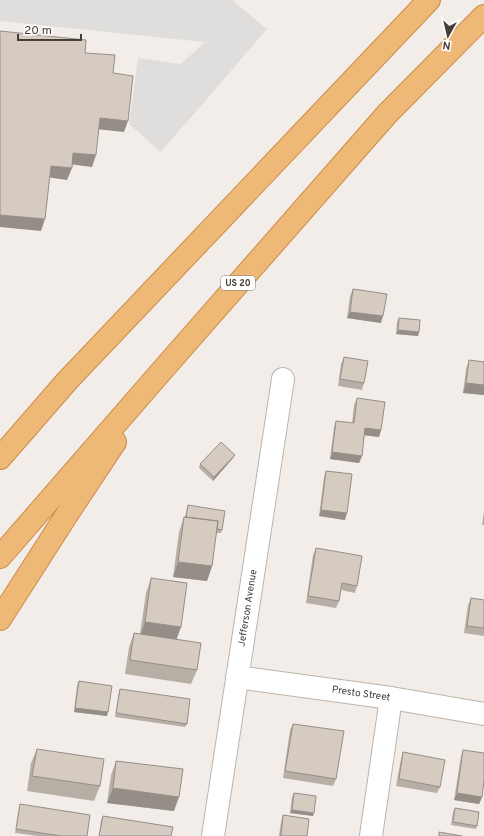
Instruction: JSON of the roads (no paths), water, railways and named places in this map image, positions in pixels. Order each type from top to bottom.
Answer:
[{"type":"highway","points":[[0,458],[67,381],[429,0]]},
{"type":"highway","name":"US 20","points":[[0,557],[387,114],[484,16]]},
{"type":"highway","points":[[0,619],[66,516],[166,366]]},
{"type":"highway","points":[[0,443],[67,381]]},
{"type":"street","name":"Jefferson Avenue","points":[[213,836],[283,379]]},
{"type":"street","name":"Presto Street","points":[[237,677],[391,698],[484,714]]},
{"type":"street","points":[[371,836],[391,698]]}]
